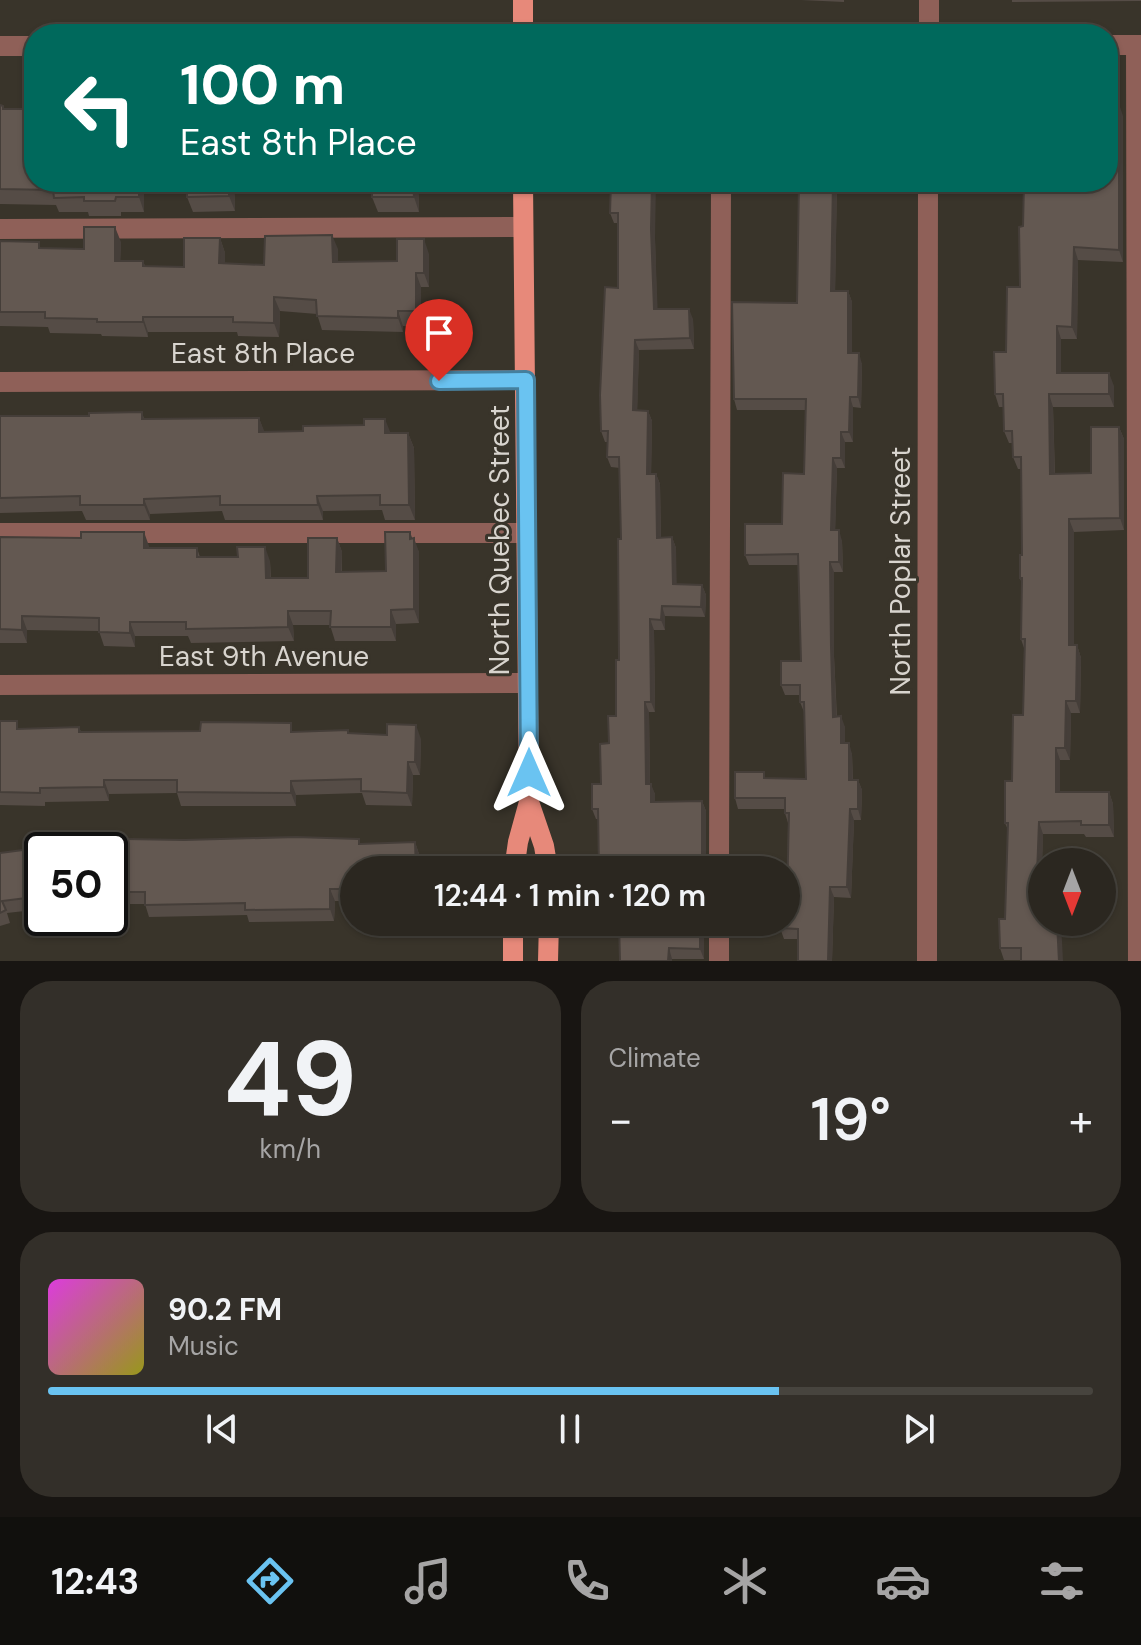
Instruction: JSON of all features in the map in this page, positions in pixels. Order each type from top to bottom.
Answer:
[{"type":"main road","points":[[523,0],[523,24]]},
{"type":"main road","name":"North Quebec Street","points":[[516,856],[529,802],[523,192]]},
{"type":"main road","name":"North Quebec Street","points":[[529,802],[546,856]]},
{"type":"main road","points":[[513,936],[513,961]]},
{"type":"main road","points":[[548,961],[549,936]]},
{"type":"street","points":[[929,0],[929,24]]},
{"type":"street","points":[[1118,45],[1139,45],[1138,961]]},
{"type":"street","points":[[0,46],[24,46]]},
{"type":"street","points":[[719,856],[721,192]]},
{"type":"street","name":"North Poplar Street","points":[[927,961],[928,192]]},
{"type":"street","points":[[0,229],[523,227]]},
{"type":"street","name":"East 8th Place","points":[[0,382],[526,380]]},
{"type":"street","points":[[0,533],[527,533]]},
{"type":"street","name":"East 9th Avenue","points":[[0,685],[528,683]]},
{"type":"street","points":[[719,936],[719,961]]},
{"type":"building","points":[[1119,104],[1119,250],[1074,247],[1072,327],[1057,326],[1057,373],[1109,373],[1109,394],[1049,394],[1050,474],[1091,473],[1091,427],[1119,427],[1120,518],[1069,519],[1069,645],[1077,645],[1076,701],[1066,701],[1065,748],[1056,748],[1056,792],[1109,792],[1109,825],[1081,825],[1081,821],[1039,822],[1038,848],[1028,848],[1028,936],[1058,936],[1059,961],[1021,961],[1021,948],[1000,948],[999,919],[1005,919],[1008,823],[1005,823],[1005,781],[1012,781],[1013,715],[1023,715],[1025,639],[1021,639],[1021,457],[1013,457],[1012,431],[1004,431],[1003,394],[995,394],[994,352],[1006,352],[1007,287],[1020,287],[1019,227],[1023,226],[1024,192],[1118,192]]},
{"type":"building","points":[[0,105],[3,109],[24,109],[24,189],[0,189]]},
{"type":"building","points":[[53,192],[139,192],[139,197],[116,197],[115,201],[84,201],[84,197],[54,198]]},
{"type":"building","points":[[187,192],[229,192],[229,196],[187,197]]},
{"type":"building","points":[[372,192],[414,192],[414,197],[372,197]]},
{"type":"building","points":[[611,192],[652,192],[654,309],[689,309],[690,338],[635,340],[633,410],[648,411],[647,474],[656,474],[657,538],[672,537],[673,584],[702,585],[701,607],[662,606],[661,620],[650,619],[651,702],[645,702],[646,784],[651,784],[651,802],[702,801],[702,856],[599,856],[598,809],[592,809],[592,784],[601,784],[600,744],[609,743],[608,716],[616,716],[616,660],[619,660],[619,457],[607,457],[608,431],[601,431],[600,395],[605,287],[618,288],[618,213],[610,213]]},
{"type":"building","points":[[799,192],[833,192],[831,291],[848,291],[848,353],[859,353],[858,397],[850,397],[849,432],[841,432],[841,458],[833,458],[831,530],[839,530],[839,562],[830,562],[833,717],[841,716],[841,743],[849,743],[849,780],[858,780],[858,809],[850,809],[847,887],[830,887],[828,961],[798,961],[800,856],[788,856],[789,813],[785,813],[785,798],[735,798],[735,772],[764,772],[764,778],[806,779],[804,702],[800,702],[800,685],[781,685],[781,661],[801,661],[798,554],[745,555],[745,524],[782,524],[783,473],[804,474],[806,399],[734,399],[732,302],[797,303]]},
{"type":"building","points":[[84,227],[115,227],[115,261],[143,261],[143,266],[184,267],[184,238],[220,238],[219,263],[264,265],[265,236],[332,235],[333,262],[397,261],[397,239],[424,239],[424,273],[416,273],[416,311],[398,311],[398,318],[317,316],[316,300],[274,297],[274,323],[233,322],[233,317],[143,317],[143,322],[97,322],[97,319],[45,318],[45,312],[0,312],[0,241],[39,242],[39,248],[84,249]]},
{"type":"building","points":[[142,412],[142,419],[259,418],[259,432],[303,431],[303,426],[364,425],[364,419],[385,419],[385,433],[408,433],[409,505],[380,505],[380,495],[317,496],[318,505],[220,505],[220,496],[144,499],[144,505],[80,505],[80,496],[0,498],[0,416],[89,416],[89,413]]},
{"type":"building","points":[[81,532],[144,532],[144,548],[197,548],[197,557],[238,557],[237,547],[265,547],[266,578],[308,578],[308,538],[337,538],[336,572],[386,571],[385,532],[410,532],[410,539],[414,538],[414,609],[391,610],[391,627],[330,627],[331,611],[288,611],[288,627],[186,629],[186,622],[130,622],[130,633],[99,632],[99,618],[22,616],[22,630],[0,629],[0,537],[81,538]]},
{"type":"building","points":[[0,721],[17,721],[17,729],[79,727],[79,732],[200,731],[201,722],[291,723],[291,732],[348,730],[348,733],[387,735],[387,724],[416,725],[415,762],[408,762],[407,793],[361,791],[361,779],[291,781],[291,793],[177,792],[177,780],[104,780],[104,787],[40,788],[40,793],[0,792]]},
{"type":"building","points":[[296,837],[359,839],[359,844],[415,842],[416,856],[340,856],[340,889],[330,889],[330,909],[245,910],[245,903],[145,905],[145,892],[128,892],[128,839]]},
{"type":"building","points":[[24,850],[24,898],[2,901],[6,910],[0,913],[0,853]]},
{"type":"building","points":[[619,936],[700,936],[700,949],[669,948],[668,961],[620,961]]},
{"type":"route","points":[[439,381],[526,380],[529,773]]}]
